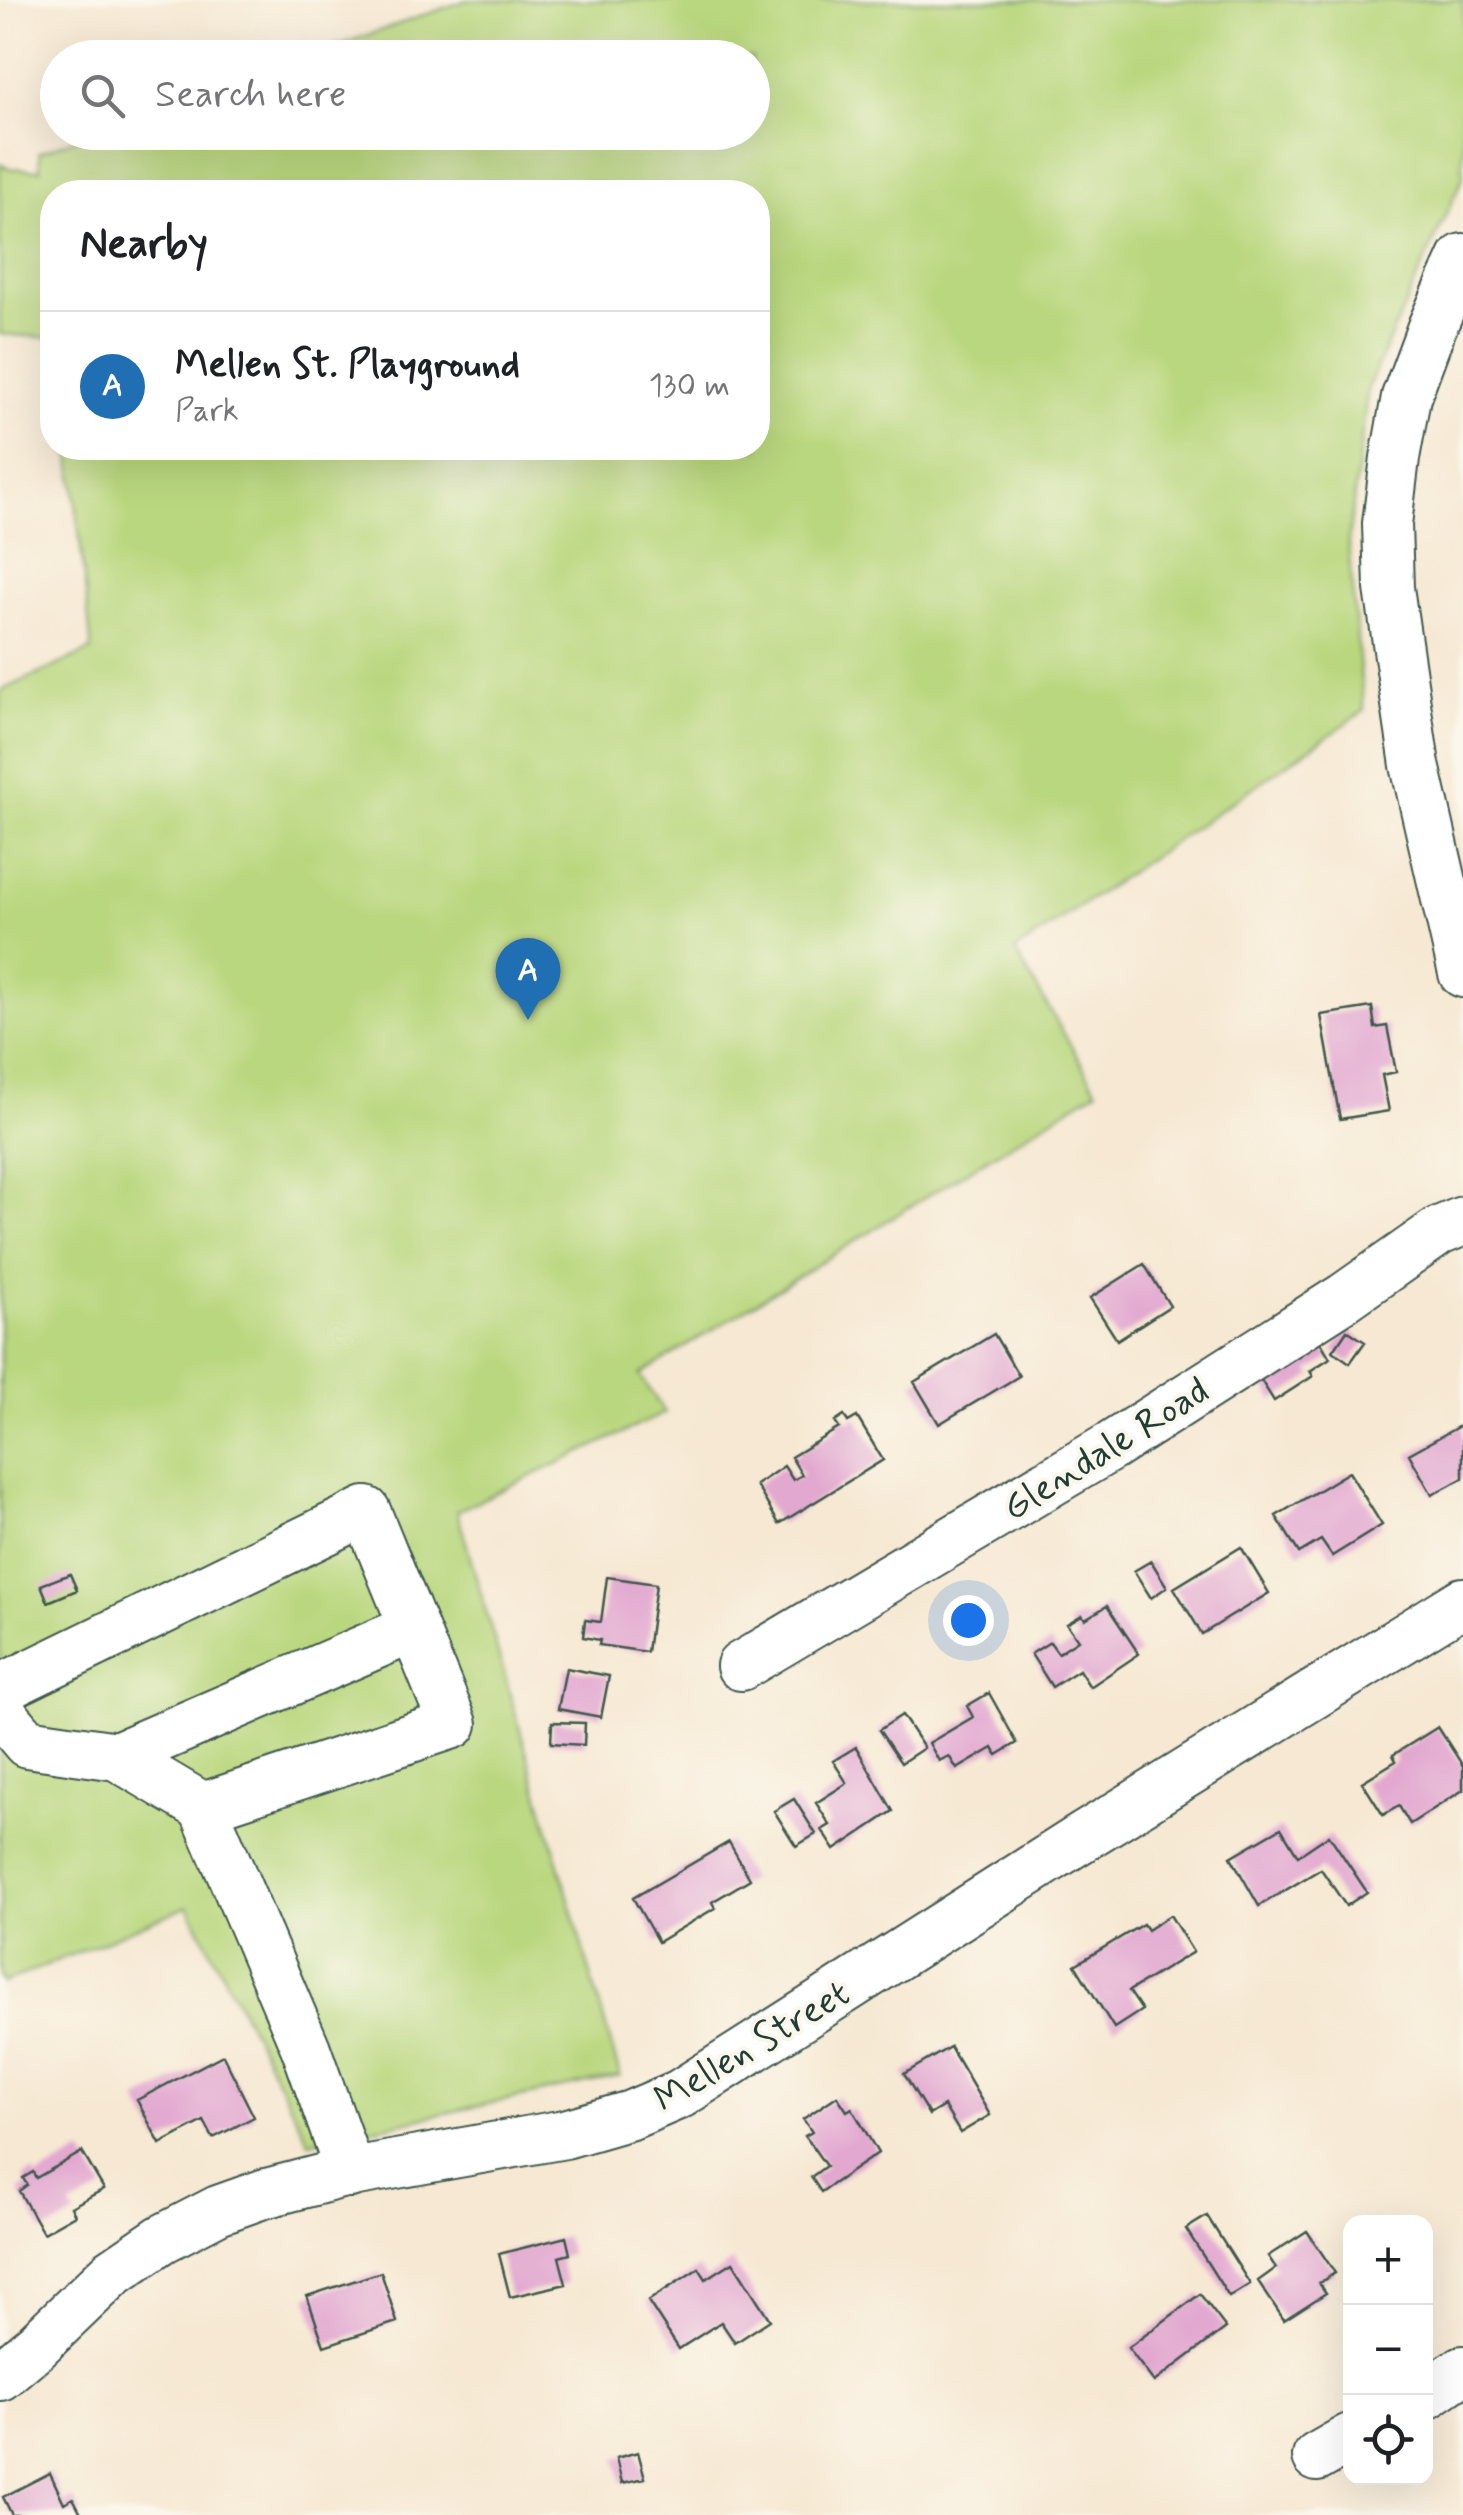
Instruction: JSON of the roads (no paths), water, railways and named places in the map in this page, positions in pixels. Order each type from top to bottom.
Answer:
[{"type":"street","points":[[1463,258],[1406,397],[1387,524],[1389,588],[1415,764],[1463,974]]},
{"type":"street","name":"Glendale Road","points":[[741,1666],[1110,1447],[1344,1297],[1439,1231],[1463,1221]]},
{"type":"street","points":[[0,1688],[366,1510],[453,1724],[203,1807]]},
{"type":"street","name":"Mellen Street","points":[[0,2376],[112,2273],[162,2239],[218,2210],[263,2194],[350,2173],[565,2134],[632,2115],[680,2094],[1463,1602]]},
{"type":"street","points":[[117,1756],[414,1628]]},
{"type":"street","points":[[0,1711],[27,1743],[117,1756],[203,1807],[306,2050],[350,2173]]},
{"type":"street","points":[[1433,2390],[1463,2370]]},
{"type":"place","name":"Mellen St. Playground","points":[[528,1020]]}]
